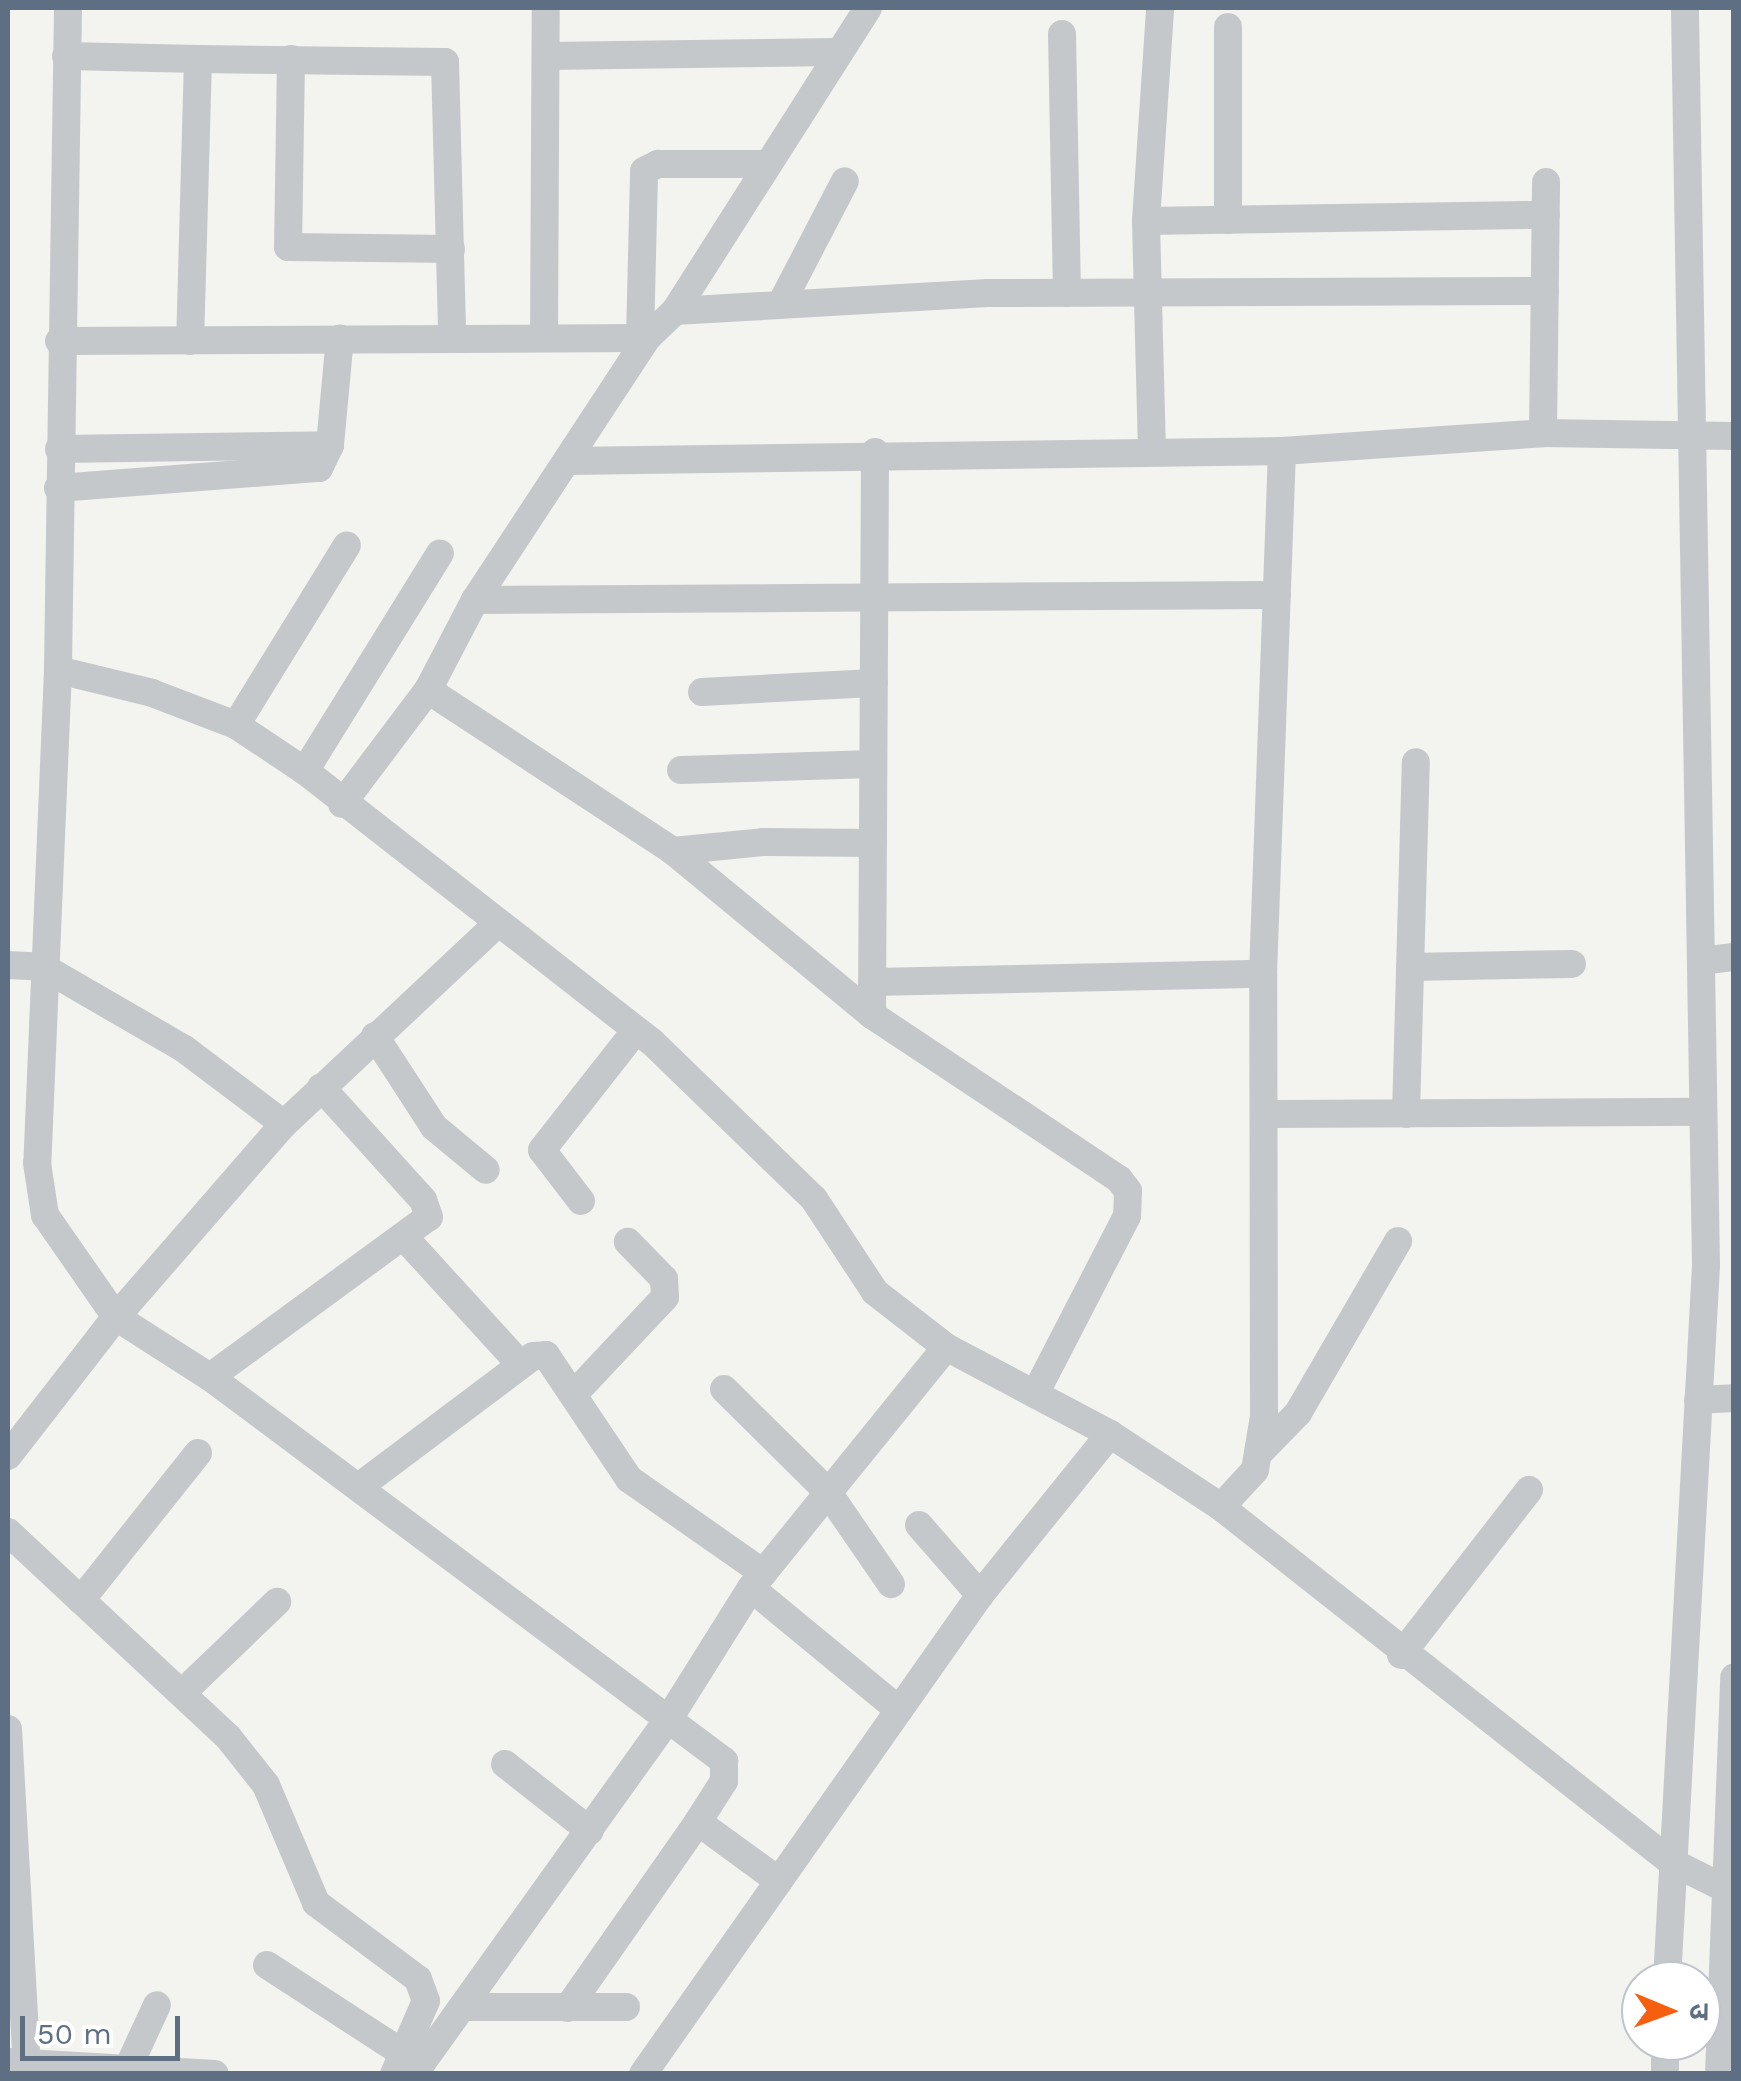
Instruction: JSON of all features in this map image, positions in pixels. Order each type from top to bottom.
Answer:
[{"type":"street","points":[[68,8],[59,341],[58,670],[37,1163],[45,1215],[62,1247],[116,1317],[210,1377],[360,1486],[724,1761],[724,1780],[698,1822],[568,2008]]},
{"type":"street","points":[[544,337],[546,8]]},
{"type":"street","points":[[342,804],[428,690],[475,600],[569,461],[644,338],[674,311],[868,8]]},
{"type":"street","points":[[1152,452],[1146,221],[1160,8]]},
{"type":"street","points":[[1668,1961],[1670,1861],[1706,1265],[1685,8]]},
{"type":"street","points":[[1228,27],[1228,220]]},
{"type":"street","points":[[1062,34],[1067,293]]},
{"type":"street","points":[[546,56],[839,52]]},
{"type":"street","points":[[66,56],[445,62],[452,336]]},
{"type":"street","points":[[190,341],[198,59]]},
{"type":"street","points":[[291,59],[288,247],[451,249]]},
{"type":"street","points":[[644,338],[644,171],[658,164],[765,164]]},
{"type":"street","points":[[782,302],[846,180]]},
{"type":"street","points":[[1543,433],[1546,182]]},
{"type":"street","points":[[1146,221],[1546,216]]},
{"type":"street","points":[[674,311],[782,302],[1067,293],[1545,290]]},
{"type":"street","points":[[58,488],[308,472],[325,462],[330,445],[340,338]]},
{"type":"street","points":[[59,341],[644,338]]},
{"type":"street","points":[[569,461],[875,452],[1282,451],[1543,433],[1734,436]]},
{"type":"street","points":[[59,449],[330,445]]},
{"type":"street","points":[[1221,1507],[1255,1470],[1262,1450],[1263,974],[1282,451]]},
{"type":"street","points":[[872,1015],[875,452]]},
{"type":"street","points":[[236,725],[347,546]]},
{"type":"street","points":[[305,771],[440,553]]},
{"type":"street","points":[[475,600],[1277,595]]},
{"type":"street","points":[[58,670],[152,693],[236,725],[305,771],[342,804],[636,1030],[814,1198],[875,1292],[946,1347],[1110,1434],[1221,1507],[1401,1655],[1670,1861],[1728,1891]]},
{"type":"street","points":[[702,692],[874,683]]},
{"type":"street","points":[[428,690],[673,851],[872,1015],[1119,1179],[1128,1191],[1127,1216],[1036,1392]]},
{"type":"street","points":[[1406,1114],[1416,762]]},
{"type":"street","points":[[680,770],[874,764]]},
{"type":"street","points":[[673,851],[763,842],[873,843]]},
{"type":"street","points":[[8,1456],[116,1317],[284,1124],[497,924]]},
{"type":"street","points":[[1700,961],[1734,957]]},
{"type":"street","points":[[8,964],[43,967],[183,1048],[284,1124]]},
{"type":"street","points":[[1410,968],[1572,964]]},
{"type":"street","points":[[872,982],[1263,974]]},
{"type":"street","points":[[581,1200],[542,1150],[636,1030]]},
{"type":"street","points":[[375,1036],[434,1127],[486,1170]]},
{"type":"street","points":[[210,1377],[424,1223],[429,1209],[321,1087]]},
{"type":"street","points":[[1264,1114],[1703,1112]]},
{"type":"street","points":[[404,1237],[522,1364]]},
{"type":"street","points":[[1262,1450],[1298,1413],[1398,1241]]},
{"type":"street","points":[[574,1394],[665,1297],[664,1280],[628,1242]]},
{"type":"street","points":[[404,2067],[468,2006],[670,1718],[758,1580],[946,1347]]},
{"type":"street","points":[[360,1486],[522,1364],[546,1354],[629,1479],[758,1580],[899,1710]]},
{"type":"street","points":[[724,1388],[827,1491],[890,1584]]},
{"type":"street","points":[[1698,1400],[1734,1398]]},
{"type":"street","points":[[643,2074],[980,1596],[1110,1434]]},
{"type":"street","points":[[81,1600],[198,1453]]},
{"type":"street","points":[[1401,1655],[1529,1490]]},
{"type":"street","points":[[919,1525],[980,1596]]},
{"type":"street","points":[[8,1532],[182,1693],[266,1785],[316,1903],[379,1946],[424,1989],[422,2013],[404,2067]]},
{"type":"street","points":[[182,1693],[277,1602]]},
{"type":"street","points":[[1719,2074],[1734,1677]]},
{"type":"street","points":[[8,1729],[20,2066],[215,2074]]},
{"type":"street","points":[[505,1764],[590,1832]]},
{"type":"street","points":[[698,1822],[779,1881]]},
{"type":"street","points":[[267,1965],[404,2067]]},
{"type":"street","points":[[128,2068],[157,2004]]},
{"type":"street","points":[[468,2006],[626,2007]]}]
